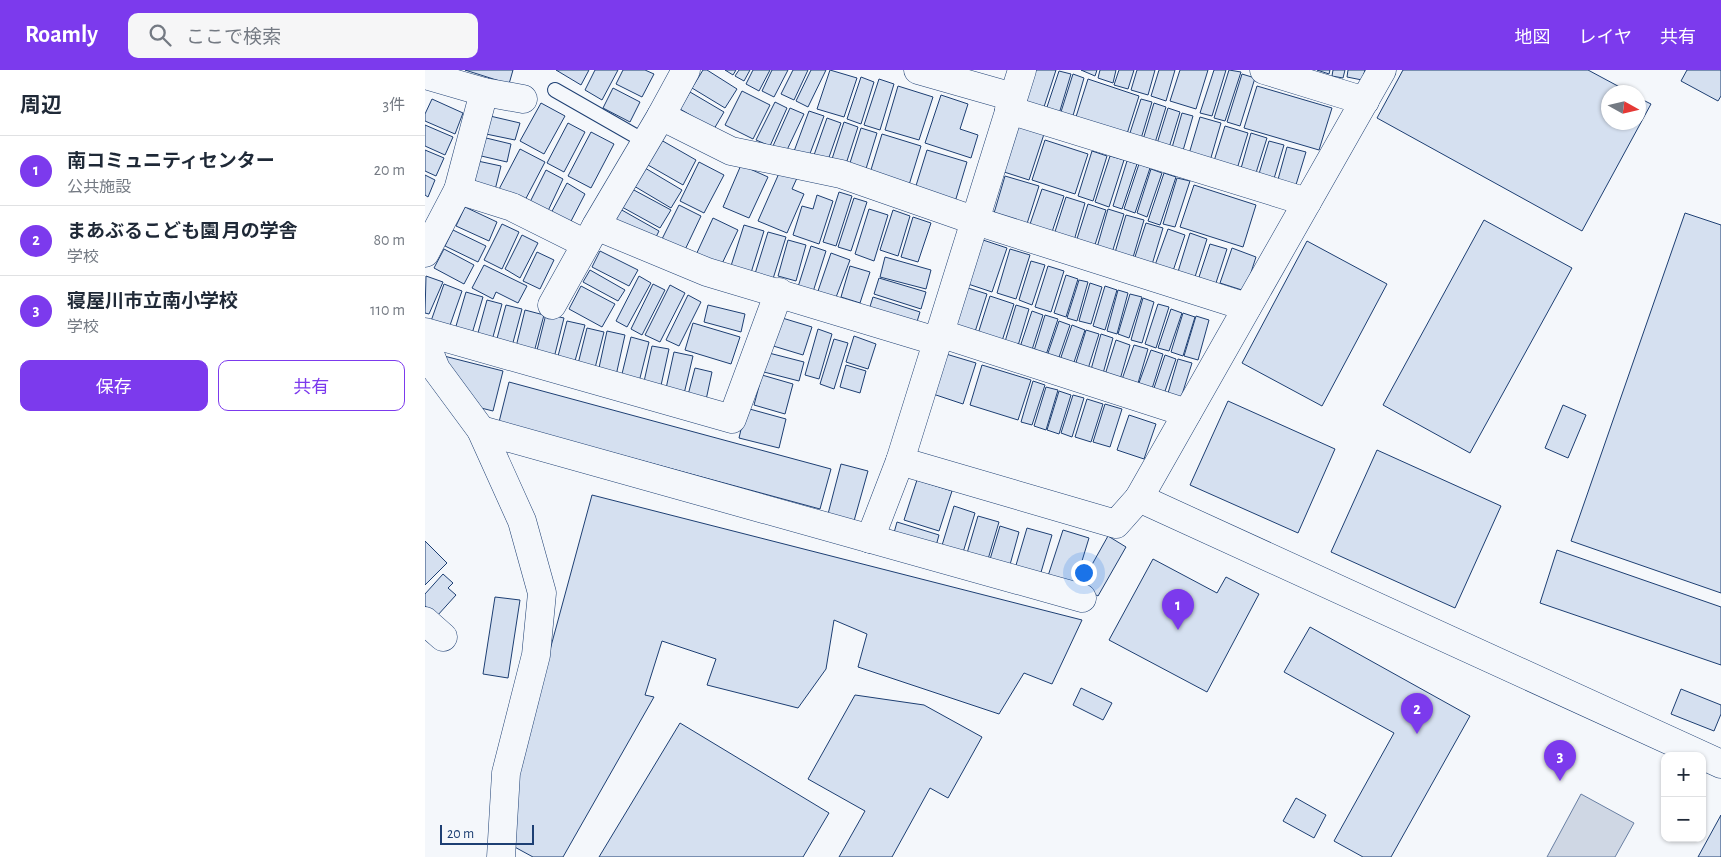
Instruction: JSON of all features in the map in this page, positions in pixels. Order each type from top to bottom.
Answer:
[{"type":"street","points":[[552,305],[686,70]]},
{"type":"street","points":[[918,70],[1307,202]]},
{"type":"street","points":[[870,539],[900,461],[1022,70]]},
{"type":"street","points":[[1264,70],[1365,101]]},
{"type":"street","points":[[900,461],[1116,524],[1139,498],[1382,70]]},
{"type":"street","points":[[425,74],[485,92],[523,99]]},
{"type":"street","points":[[425,253],[458,190],[485,92]]},
{"type":"street","points":[[661,116],[731,151],[841,174],[976,221],[1247,307]]},
{"type":"street","points":[[458,190],[707,272],[938,337],[1187,413]]},
{"type":"street","points":[[425,332],[732,419],[779,292]]},
{"type":"street","points":[[425,342],[436,368],[481,430],[522,521],[542,593],[536,655],[506,773],[501,857]]},
{"type":"street","points":[[481,430],[1082,598]]},
{"type":"street","points":[[1139,498],[1721,764]]},
{"type":"lane","points":[[555,90],[646,142]]},
{"type":"shaded area","points":[[1581,794],[1634,823],[1615,857],[1547,857]]},
{"type":"building","points":[[465,70],[513,70],[509,84]]},
{"type":"building","points":[[556,70],[589,70],[581,85]]},
{"type":"building","points":[[595,70],[618,70],[602,100],[585,90]]},
{"type":"building","points":[[623,70],[645,70],[654,74],[642,97],[616,84]]},
{"type":"building","points":[[703,70],[707,70],[737,89],[725,108],[692,88]]},
{"type":"building","points":[[725,70],[736,70],[733,75]]},
{"type":"building","points":[[739,70],[750,70],[744,81],[735,76]]},
{"type":"building","points":[[753,70],[770,70],[759,91],[746,84]]},
{"type":"building","points":[[772,70],[788,70],[774,97],[762,91]]},
{"type":"building","points":[[793,70],[808,70],[794,100],[781,94]]},
{"type":"building","points":[[811,70],[826,70],[808,107],[796,101]]},
{"type":"building","points":[[830,70],[857,78],[844,117],[817,109]]},
{"type":"building","points":[[1030,70],[1056,70],[1043,110],[1020,103]]},
{"type":"building","points":[[1081,70],[1097,70],[1095,76]]},
{"type":"building","points":[[1100,70],[1116,70],[1113,83],[1098,78]]},
{"type":"building","points":[[1119,70],[1134,70],[1128,89],[1114,85]]},
{"type":"building","points":[[1137,70],[1155,70],[1148,95],[1131,90]]},
{"type":"building","points":[[1159,70],[1175,70],[1166,101],[1151,96]]},
{"type":"building","points":[[1180,70],[1208,70],[1196,109],[1170,101]]},
{"type":"building","points":[[1214,70],[1226,70],[1212,116],[1200,113]]},
{"type":"building","points":[[1229,70],[1241,72],[1225,121],[1214,118]]},
{"type":"building","points":[[1317,70],[1330,70],[1329,74]]},
{"type":"building","points":[[1333,70],[1345,70],[1343,78],[1332,76]]},
{"type":"building","points":[[1348,70],[1365,70],[1362,80],[1347,77]]},
{"type":"building","points":[[1403,70],[1588,70],[1616,85],[1601,85],[1601,130],[1637,130],[1582,231],[1377,118]]},
{"type":"building","points":[[1687,70],[1721,70],[1721,96],[1718,101],[1681,81]]},
{"type":"building","points":[[1059,71],[1071,74],[1059,114],[1046,110]]},
{"type":"building","points":[[1073,74],[1084,78],[1072,119],[1060,115]]},
{"type":"building","points":[[1242,74],[1255,78],[1240,126],[1227,122]]},
{"type":"building","points":[[861,77],[874,82],[861,124],[847,119]]},
{"type":"building","points":[[879,79],[894,84],[880,130],[864,125]]},
{"type":"building","points":[[1088,79],[1139,96],[1126,137],[1075,120]]},
{"type":"building","points":[[898,86],[933,97],[919,140],[885,130]]},
{"type":"building","points":[[1257,86],[1332,108],[1319,150],[1244,128]]},
{"type":"building","points":[[613,88],[640,102],[630,122],[603,108]]},
{"type":"building","points":[[742,91],[770,105],[753,139],[725,125]]},
{"type":"building","points":[[690,92],[724,112],[714,129],[680,109]]},
{"type":"building","points":[[941,95],[968,104],[960,129],[978,135],[971,158],[925,143]]},
{"type":"building","points":[[432,99],[463,113],[455,134],[425,121],[425,114]]},
{"type":"building","points":[[1141,99],[1152,102],[1140,142],[1128,139]]},
{"type":"building","points":[[775,102],[787,108],[770,146],[756,140]]},
{"type":"building","points":[[1646,102],[1651,104],[1646,113]]},
{"type":"building","points":[[541,103],[565,116],[544,154],[520,141]]},
{"type":"building","points":[[1154,103],[1166,107],[1154,146],[1142,143]]},
{"type":"building","points":[[790,108],[804,114],[786,152],[773,146]]},
{"type":"building","points":[[1168,108],[1180,112],[1168,151],[1156,147]]},
{"type":"building","points":[[809,111],[824,116],[808,159],[793,154]]},
{"type":"building","points":[[1182,113],[1193,116],[1182,154],[1171,151]]},
{"type":"building","points":[[490,116],[520,123],[515,140],[486,134]]},
{"type":"building","points":[[1200,117],[1221,123],[1210,161],[1189,154]]},
{"type":"building","points":[[827,118],[841,123],[827,163],[813,158]]},
{"type":"building","points":[[844,122],[858,127],[845,167],[831,162]]},
{"type":"building","points":[[1017,122],[1045,131],[1029,180],[1001,171]]},
{"type":"building","points":[[568,123],[585,132],[564,172],[547,163]]},
{"type":"building","points":[[425,125],[453,137],[445,155],[425,146]]},
{"type":"building","points":[[1225,126],[1248,133],[1237,169],[1214,161]]},
{"type":"building","points":[[861,128],[877,133],[865,172],[849,166]]},
{"type":"building","points":[[591,132],[614,144],[591,188],[568,176]]},
{"type":"building","points":[[1251,133],[1267,138],[1255,176],[1240,172]]},
{"type":"building","points":[[882,134],[921,146],[909,185],[870,173]]},
{"type":"building","points":[[482,137],[511,144],[507,162],[477,155]]},
{"type":"building","points":[[661,140],[696,160],[683,185],[648,165]]},
{"type":"building","points":[[1045,140],[1088,154],[1075,194],[1032,180]]},
{"type":"building","points":[[1269,141],[1284,145],[1273,182],[1258,177]]},
{"type":"building","points":[[1287,147],[1306,152],[1295,188],[1277,183]]},
{"type":"building","points":[[520,149],[545,162],[522,206],[497,193]]},
{"type":"building","points":[[425,150],[444,158],[436,176],[425,171]]},
{"type":"building","points":[[927,150],[967,162],[955,202],[915,189]]},
{"type":"building","points":[[1092,151],[1107,156],[1093,201],[1078,196]]},
{"type":"building","points":[[1110,156],[1124,160],[1109,207],[1095,202]]},
{"type":"building","points":[[473,160],[501,166],[495,190],[468,183]]},
{"type":"building","points":[[1127,161],[1137,164],[1122,209],[1113,206]]},
{"type":"building","points":[[699,162],[724,175],[704,213],[680,201]]},
{"type":"building","points":[[1139,164],[1150,168],[1135,213],[1124,209]]},
{"type":"building","points":[[741,165],[768,177],[749,218],[723,207]]},
{"type":"building","points":[[645,168],[682,190],[671,208],[634,186]]},
{"type":"building","points":[[1151,169],[1162,173],[1147,217],[1137,213]]},
{"type":"building","points":[[546,170],[563,179],[547,213],[529,204]]},
{"type":"building","points":[[780,171],[797,178],[792,189],[804,194],[787,233],[758,221]]},
{"type":"building","points":[[1164,173],[1176,177],[1160,225],[1148,221]]},
{"type":"building","points":[[425,175],[435,180],[428,197],[425,195]]},
{"type":"building","points":[[1005,176],[1039,186],[1025,230],[992,220]]},
{"type":"building","points":[[1177,178],[1190,181],[1175,227],[1163,224]]},
{"type":"building","points":[[567,183],[585,194],[569,225],[550,215]]},
{"type":"building","points":[[1194,185],[1256,205],[1243,247],[1180,227]]},
{"type":"building","points":[[632,189],[671,210],[660,228],[622,207]]},
{"type":"building","points":[[1042,189],[1064,196],[1050,238],[1028,230]]},
{"type":"building","points":[[839,192],[852,196],[836,246],[823,242]]},
{"type":"building","points":[[817,195],[833,201],[819,244],[793,235],[802,206],[813,209]]},
{"type":"building","points":[[1066,197],[1085,203],[1073,244],[1053,238]]},
{"type":"building","points":[[854,198],[867,202],[851,251],[838,247]]},
{"type":"building","points":[[1088,204],[1106,210],[1093,251],[1075,245]]},
{"type":"building","points":[[679,205],[701,216],[683,254],[660,243]]},
{"type":"building","points":[[465,207],[497,222],[489,241],[456,226]]},
{"type":"building","points":[[620,209],[659,231],[652,245],[613,223]]},
{"type":"building","points":[[869,209],[888,215],[874,261],[855,254]]},
{"type":"building","points":[[1108,209],[1124,214],[1111,256],[1096,251]]},
{"type":"building","points":[[893,210],[910,216],[898,256],[880,250]]},
{"type":"building","points":[[1685,213],[1721,225],[1721,593],[1571,541]]},
{"type":"building","points":[[1126,215],[1144,220],[1132,261],[1114,256]]},
{"type":"building","points":[[913,217],[931,223],[918,262],[901,257]]},
{"type":"building","points":[[713,218],[738,230],[720,268],[695,257]]},
{"type":"building","points":[[1484,220],[1572,268],[1470,453],[1383,405]]},
{"type":"building","points":[[1146,223],[1163,228],[1151,268],[1133,263]]},
{"type":"building","points":[[502,224],[519,232],[502,269],[484,260]]},
{"type":"building","points":[[744,225],[764,231],[750,276],[730,269]]},
{"type":"building","points":[[1168,229],[1185,235],[1172,274],[1154,268]]},
{"type":"building","points":[[453,230],[486,246],[478,262],[445,246]]},
{"type":"building","points":[[768,232],[786,237],[772,282],[754,277]]},
{"type":"building","points":[[1190,233],[1207,239],[1194,280],[1177,275]]},
{"type":"building","points":[[522,235],[538,243],[520,278],[505,269]]},
{"type":"building","points":[[980,239],[1007,248],[992,292],[965,283]]},
{"type":"building","points":[[788,240],[806,245],[796,281],[778,276]]},
{"type":"building","points":[[1307,241],[1387,284],[1322,406],[1242,363]]},
{"type":"building","points":[[1210,244],[1227,249],[1215,286],[1198,280]]},
{"type":"building","points":[[811,246],[826,251],[812,295],[797,290]]},
{"type":"building","points":[[1232,248],[1256,257],[1245,291],[1220,283]]},
{"type":"building","points":[[444,249],[474,265],[464,284],[434,268]]},
{"type":"building","points":[[1010,249],[1030,255],[1016,299],[997,293]]},
{"type":"building","points":[[600,251],[638,270],[629,286],[592,267]]},
{"type":"building","points":[[537,252],[554,260],[540,289],[523,281]]},
{"type":"building","points":[[831,253],[850,260],[835,300],[817,294]]},
{"type":"building","points":[[885,257],[931,270],[926,289],[880,277]]},
{"type":"building","points":[[1031,261],[1045,265],[1032,305],[1019,300]]},
{"type":"building","points":[[484,265],[527,286],[518,303],[496,292],[493,299],[472,288]]},
{"type":"building","points":[[850,266],[870,272],[860,303],[841,297]]},
{"type":"building","points":[[1048,266],[1064,271],[1051,312],[1035,307]]},
{"type":"building","points":[[590,270],[625,290],[618,301],[583,282]]},
{"type":"building","points":[[1066,275],[1078,279],[1066,317],[1054,313]]},
{"type":"building","points":[[426,276],[443,282],[429,314],[425,313]]},
{"type":"building","points":[[639,276],[651,283],[627,327],[616,321]]},
{"type":"building","points":[[879,278],[926,292],[921,309],[874,294]]},
{"type":"building","points":[[1079,280],[1088,282],[1077,321],[1067,318]]},
{"type":"building","points":[[1090,283],[1102,287],[1091,324],[1079,321]]},
{"type":"building","points":[[444,284],[462,291],[448,331],[430,324]]},
{"type":"building","points":[[653,284],[665,290],[642,335],[631,329]]},
{"type":"building","points":[[670,285],[685,293],[660,342],[645,335]]},
{"type":"building","points":[[581,286],[615,304],[602,327],[569,309]]},
{"type":"building","points":[[962,286],[987,294],[974,335],[949,327]]},
{"type":"building","points":[[1105,286],[1117,290],[1105,330],[1093,326]]},
{"type":"building","points":[[1118,290],[1128,293],[1117,334],[1107,331]]},
{"type":"building","points":[[466,292],[483,297],[471,337],[454,333]]},
{"type":"building","points":[[1130,294],[1142,297],[1129,338],[1118,334]]},
{"type":"building","points":[[688,295],[701,302],[679,346],[666,340]]},
{"type":"building","points":[[990,296],[1014,304],[1001,344],[977,337]]},
{"type":"building","points":[[873,297],[920,312],[915,328],[868,313]]},
{"type":"building","points":[[1143,298],[1154,302],[1142,343],[1131,340]]},
{"type":"building","points":[[487,300],[502,304],[491,344],[476,340]]},
{"type":"building","points":[[1158,304],[1169,307],[1156,348],[1145,344]]},
{"type":"building","points":[[506,305],[522,309],[511,350],[495,346]]},
{"type":"building","points":[[708,305],[745,314],[741,332],[704,322]]},
{"type":"building","points":[[1016,305],[1029,309],[1017,349],[1004,345]]},
{"type":"building","points":[[1171,309],[1182,313],[1169,351],[1158,348]]},
{"type":"building","points":[[525,310],[544,315],[533,356],[515,351]]},
{"type":"building","points":[[1032,311],[1043,315],[1031,353],[1019,350]]},
{"type":"building","points":[[1183,313],[1195,317],[1183,356],[1171,352]]},
{"type":"building","points":[[546,314],[564,318],[553,362],[535,358]]},
{"type":"building","points":[[1045,315],[1058,319],[1045,358],[1033,354]]},
{"type":"building","points":[[1196,316],[1209,320],[1198,360],[1184,356]]},
{"type":"building","points":[[779,317],[812,327],[803,355],[770,345]]},
{"type":"building","points":[[567,321],[585,325],[573,368],[556,364]]},
{"type":"building","points":[[1059,321],[1070,325],[1057,363],[1046,359]]},
{"type":"building","points":[[693,323],[740,337],[731,364],[685,350]]},
{"type":"building","points":[[1072,325],[1085,330],[1072,368],[1059,363]]},
{"type":"building","points":[[587,328],[604,332],[594,372],[577,368]]},
{"type":"building","points":[[818,329],[832,334],[819,379],[805,375]]},
{"type":"building","points":[[1086,330],[1099,334],[1087,372],[1074,369]]},
{"type":"building","points":[[607,331],[625,335],[615,380],[597,377]]},
{"type":"building","points":[[1101,334],[1113,338],[1102,377],[1090,373]]},
{"type":"building","points":[[854,336],[876,344],[868,369],[846,362]]},
{"type":"building","points":[[631,337],[649,342],[639,382],[621,378]]},
{"type":"building","points":[[834,339],[848,343],[834,389],[820,384]]},
{"type":"building","points":[[1116,340],[1130,345],[1119,383],[1104,378]]},
{"type":"building","points":[[1134,345],[1148,349],[1136,390],[1120,385]]},
{"type":"building","points":[[652,346],[669,349],[660,390],[643,386]]},
{"type":"building","points":[[1151,350],[1163,354],[1150,395],[1136,391]]},
{"type":"building","points":[[674,352],[693,356],[683,398],[665,393]]},
{"type":"building","points":[[765,352],[804,362],[799,381],[760,371]]},
{"type":"building","points":[[946,354],[976,363],[963,404],[933,394]]},
{"type":"building","points":[[1165,355],[1176,359],[1162,400],[1151,397]]},
{"type":"building","points":[[444,356],[503,371],[493,411],[473,406]]},
{"type":"building","points":[[1178,359],[1192,363],[1179,404],[1166,400]]},
{"type":"building","points":[[846,365],[866,371],[860,393],[840,387]]},
{"type":"building","points":[[982,365],[1031,380],[1018,420],[970,405]]},
{"type":"building","points":[[695,368],[712,372],[706,400],[688,395]]},
{"type":"building","points":[[762,375],[793,384],[785,414],[754,405]]},
{"type":"building","points":[[1033,381],[1045,385],[1032,425],[1021,422]]},
{"type":"building","points":[[509,382],[831,469],[820,509],[499,422]]},
{"type":"building","points":[[1046,387],[1058,390],[1046,430],[1034,426]]},
{"type":"building","points":[[1059,391],[1071,395],[1059,434],[1047,430]]},
{"type":"building","points":[[1073,395],[1084,398],[1072,437],[1061,433]]},
{"type":"building","points":[[1087,399],[1103,404],[1091,442],[1075,437]]},
{"type":"building","points":[[1228,401],[1335,449],[1298,533],[1190,485]]},
{"type":"building","points":[[1105,404],[1122,409],[1110,447],[1093,442]]},
{"type":"building","points":[[1563,405],[1586,415],[1568,458],[1545,448]]},
{"type":"building","points":[[746,408],[786,419],[779,448],[739,438]]},
{"type":"building","points":[[1129,415],[1156,424],[1144,459],[1117,450]]},
{"type":"building","points":[[1377,450],[1501,506],[1455,608],[1331,552]]},
{"type":"building","points":[[841,464],[868,471],[854,521],[828,514]]},
{"type":"building","points":[[917,480],[952,491],[939,531],[904,520]]},
{"type":"building","points":[[592,495],[1082,620],[1052,684],[1024,673],[999,714],[858,667],[867,634],[834,620],[826,669],[798,708],[707,685],[716,659],[662,641],[645,695],[654,697],[563,857],[533,857],[511,845],[515,779]]},
{"type":"building","points":[[954,506],[975,513],[961,559],[940,552]]},
{"type":"building","points":[[978,516],[999,522],[986,566],[965,560]]},
{"type":"building","points":[[897,522],[939,535],[934,553],[892,540]]},
{"type":"building","points":[[1000,526],[1019,532],[1008,572],[988,566]]},
{"type":"building","points":[[1027,528],[1052,535],[1039,579],[1014,572]]},
{"type":"building","points":[[1063,530],[1089,538],[1074,587],[1047,579]]},
{"type":"building","points":[[1108,536],[1126,547],[1098,596],[1080,586]]},
{"type":"building","points":[[425,541],[447,563],[425,585]]},
{"type":"building","points":[[1557,550],[1721,607],[1721,665],[1540,603]]},
{"type":"building","points":[[1153,559],[1217,593],[1226,577],[1259,594],[1207,692],[1109,640]]},
{"type":"building","points":[[443,574],[453,583],[448,588],[456,595],[437,616],[425,606],[425,594]]},
{"type":"building","points":[[495,597],[520,600],[508,678],[483,674]]},
{"type":"building","points":[[1310,627],[1470,716],[1391,857],[1363,857],[1334,841],[1394,733],[1284,672]]},
{"type":"building","points":[[1081,688],[1112,703],[1103,720],[1073,705]]},
{"type":"building","points":[[1681,689],[1721,705],[1721,714],[1714,731],[1671,714]]},
{"type":"building","points":[[855,695],[924,705],[982,737],[948,798],[930,788],[892,857],[839,857],[865,811],[808,779]]},
{"type":"building","points":[[680,723],[829,813],[803,857],[599,857]]},
{"type":"building","points":[[1296,798],[1326,815],[1314,838],[1283,821]]},
{"type":"building","points":[[1721,815],[1721,857],[1698,857]]},
{"type":"place","name":"南コミュニティセンター","points":[[1178,630]]},
{"type":"place","name":"まあぶるこども園 月の学舎","points":[[1417,734]]},
{"type":"place","name":"寝屋川市立南小学校","points":[[1560,781]]}]
